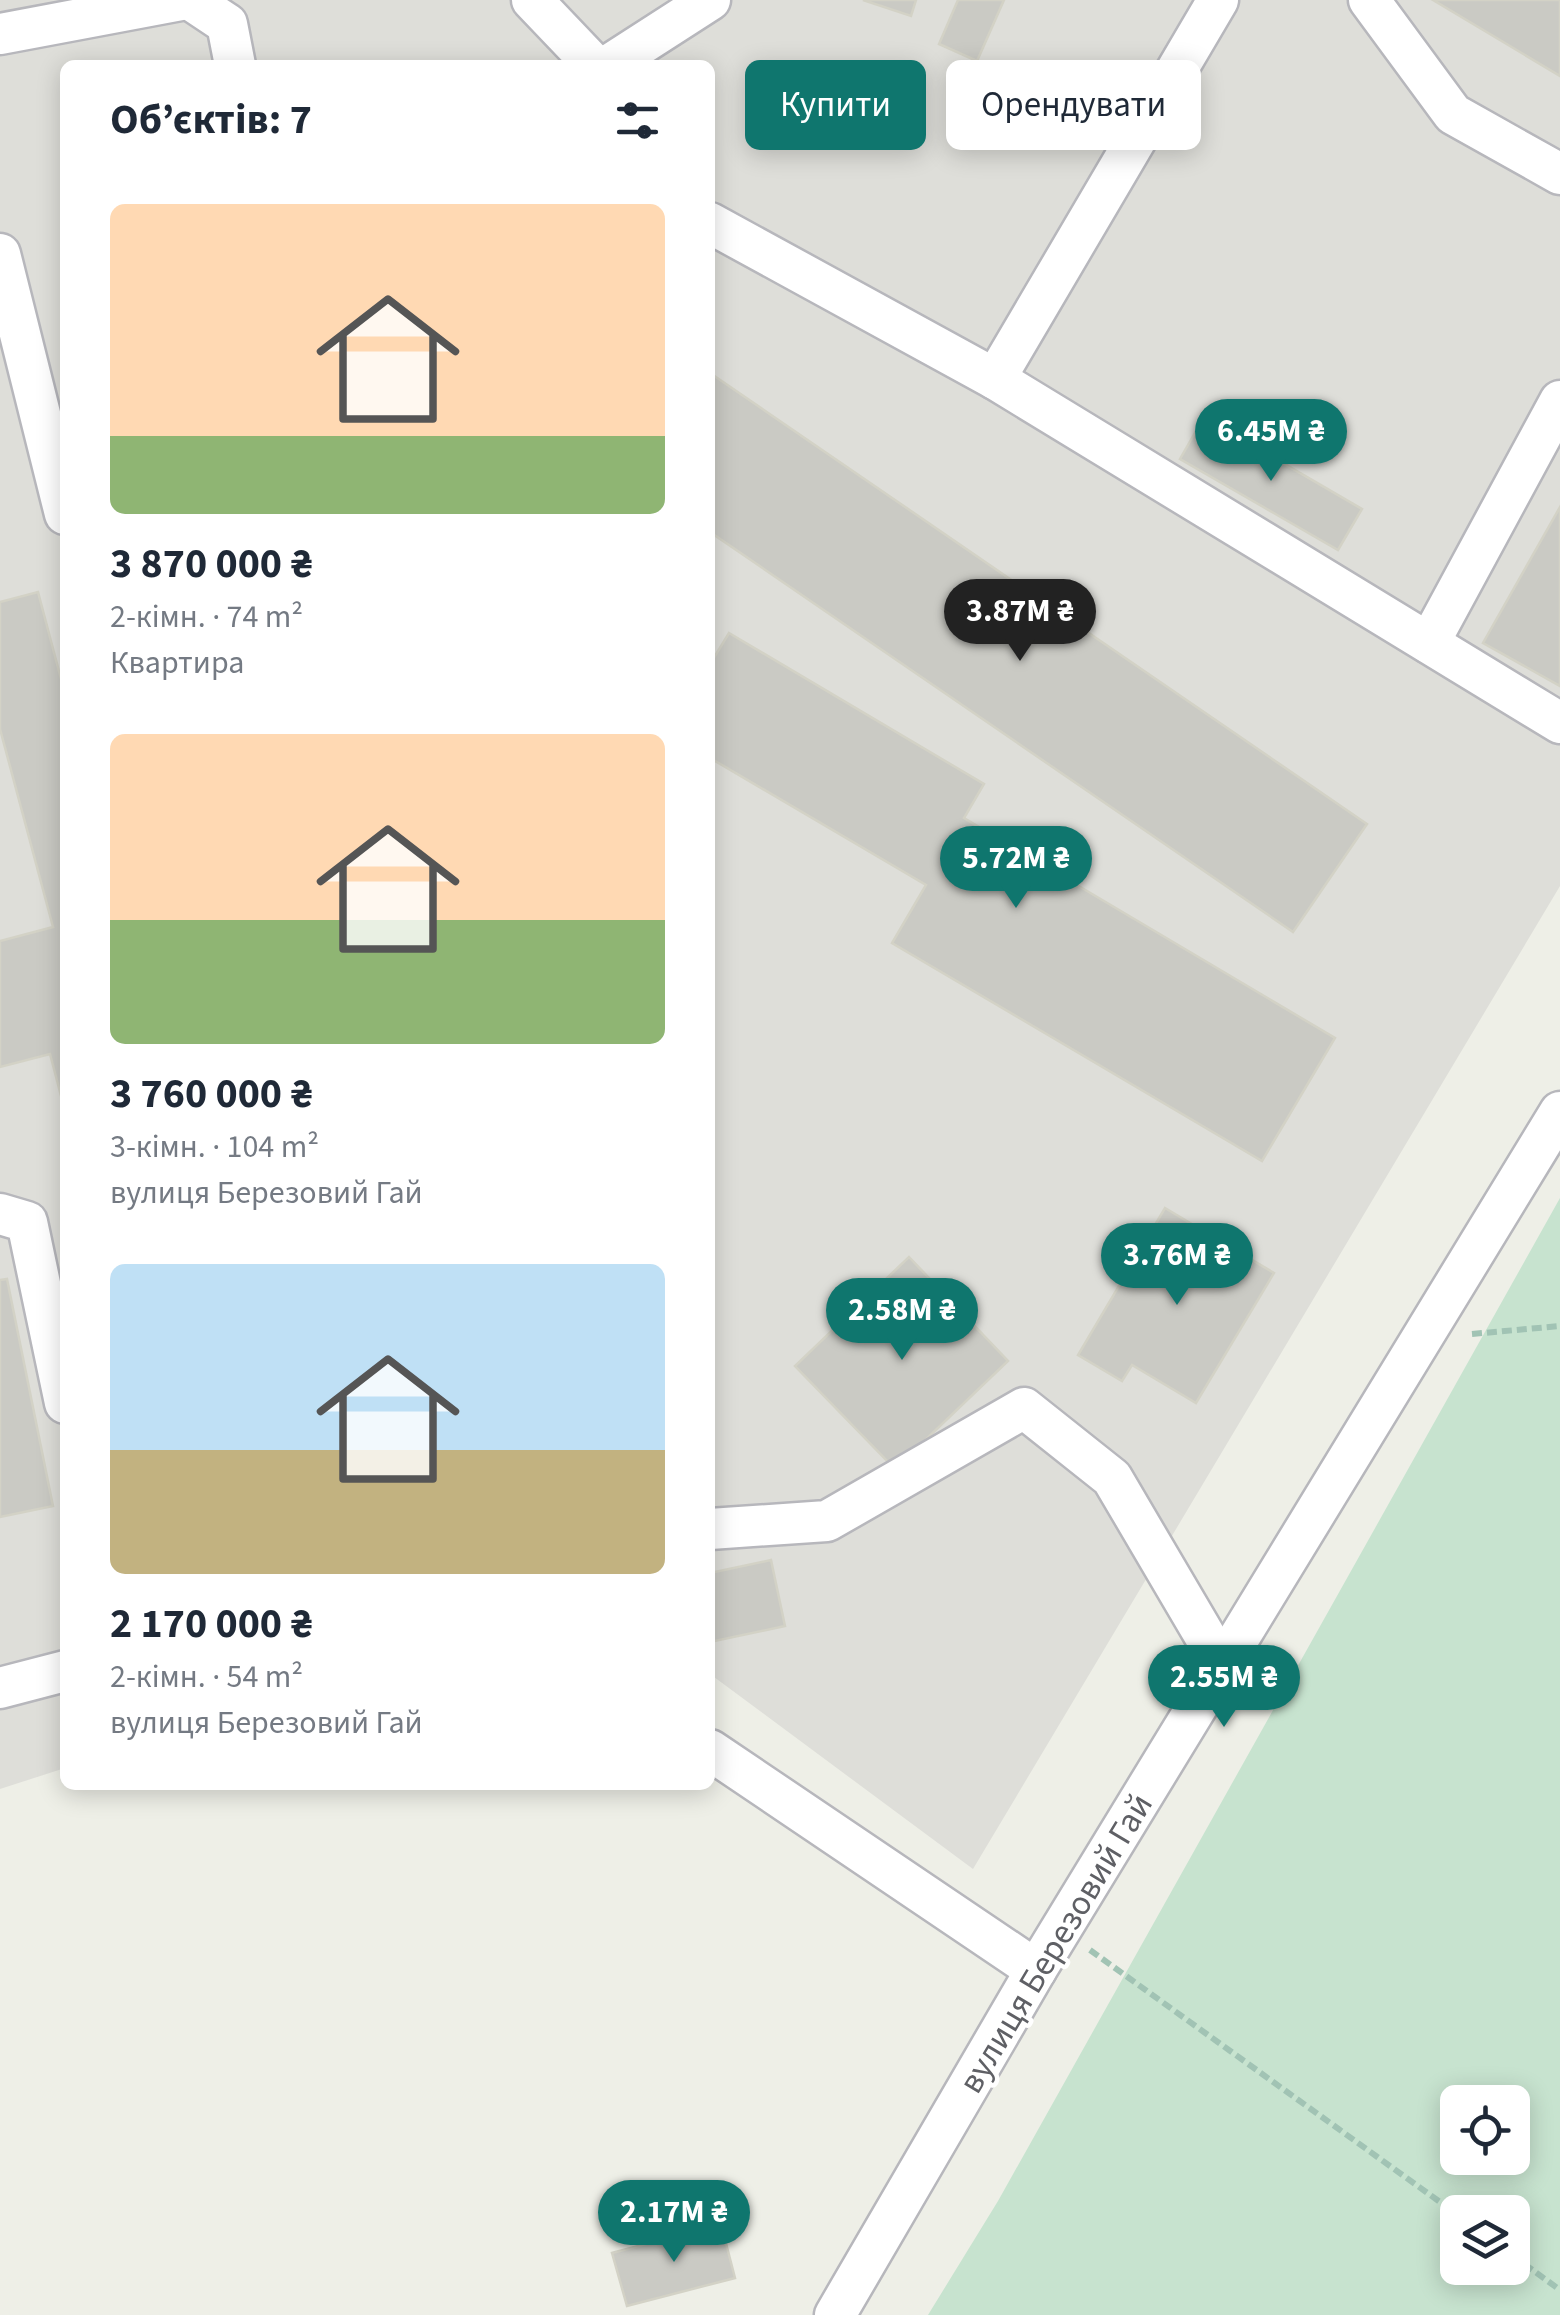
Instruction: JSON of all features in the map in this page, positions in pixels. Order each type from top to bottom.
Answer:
[{"type":"street","points":[[0,34],[181,0]]},
{"type":"street","points":[[191,0],[227,24],[235,60]]},
{"type":"street","points":[[532,0],[589,60]]},
{"type":"street","points":[[617,60],[710,0]]},
{"type":"street","points":[[995,379],[1218,0]]},
{"type":"street","points":[[1370,0],[1453,114],[1560,174]]},
{"type":"street","points":[[715,227],[995,379],[1560,723]]},
{"type":"street","points":[[0,254],[60,494]]},
{"type":"street","points":[[1429,644],[1560,401]]},
{"type":"street","name":"вулиця Березовий Гай","points":[[835,2315],[1036,1970],[1560,1112]]},
{"type":"street","points":[[0,1214],[26,1222],[60,1380]]},
{"type":"street","points":[[715,1530],[827,1521],[1024,1408],[1112,1478],[1222,1666]]},
{"type":"street","points":[[0,1688],[60,1671]]},
{"type":"street","points":[[715,1753],[1036,1970]]},
{"type":"path","points":[[1422,1339],[1560,1326]]},
{"type":"path","points":[[1062,1929],[1440,2203]]},
{"type":"path","points":[[1530,2268],[1560,2290]]},
{"type":"shaded area","points":[[0,0],[1560,0],[1560,886],[973,1869],[715,1678],[715,60],[60,60],[60,1770],[0,1789]]},
{"type":"green space","points":[[1560,1198],[1560,2315],[928,2315],[998,2201]]},
{"type":"building","points":[[863,0],[916,0],[911,16]]},
{"type":"building","points":[[958,0],[1004,0],[977,60],[939,44]]},
{"type":"building","points":[[1433,0],[1560,0],[1560,76]]},
{"type":"building","points":[[715,376],[1367,824],[1293,932],[715,535]]},
{"type":"building","points":[[1204,417],[1362,509],[1338,550],[1180,459]]},
{"type":"building","points":[[1560,507],[1560,686],[1483,643]]},
{"type":"building","points":[[38,592],[60,675],[60,1092],[50,1054],[0,1067],[0,941],[53,927],[0,729],[0,602]]},
{"type":"building","points":[[729,633],[984,784],[964,818],[1335,1038],[1262,1161],[892,943],[926,885],[715,761],[715,656]]},
{"type":"building","points":[[1165,1208],[1274,1273],[1196,1403],[1132,1365],[1122,1381],[1078,1355]]},
{"type":"building","points":[[909,1257],[1008,1361],[895,1469],[795,1366]]},
{"type":"building","points":[[7,1279],[53,1506],[0,1517],[0,1280]]},
{"type":"building","points":[[771,1560],[785,1626],[715,1641],[715,1572]]},
{"type":"building","points":[[721,2224],[735,2278],[627,2306],[612,2253]]}]
